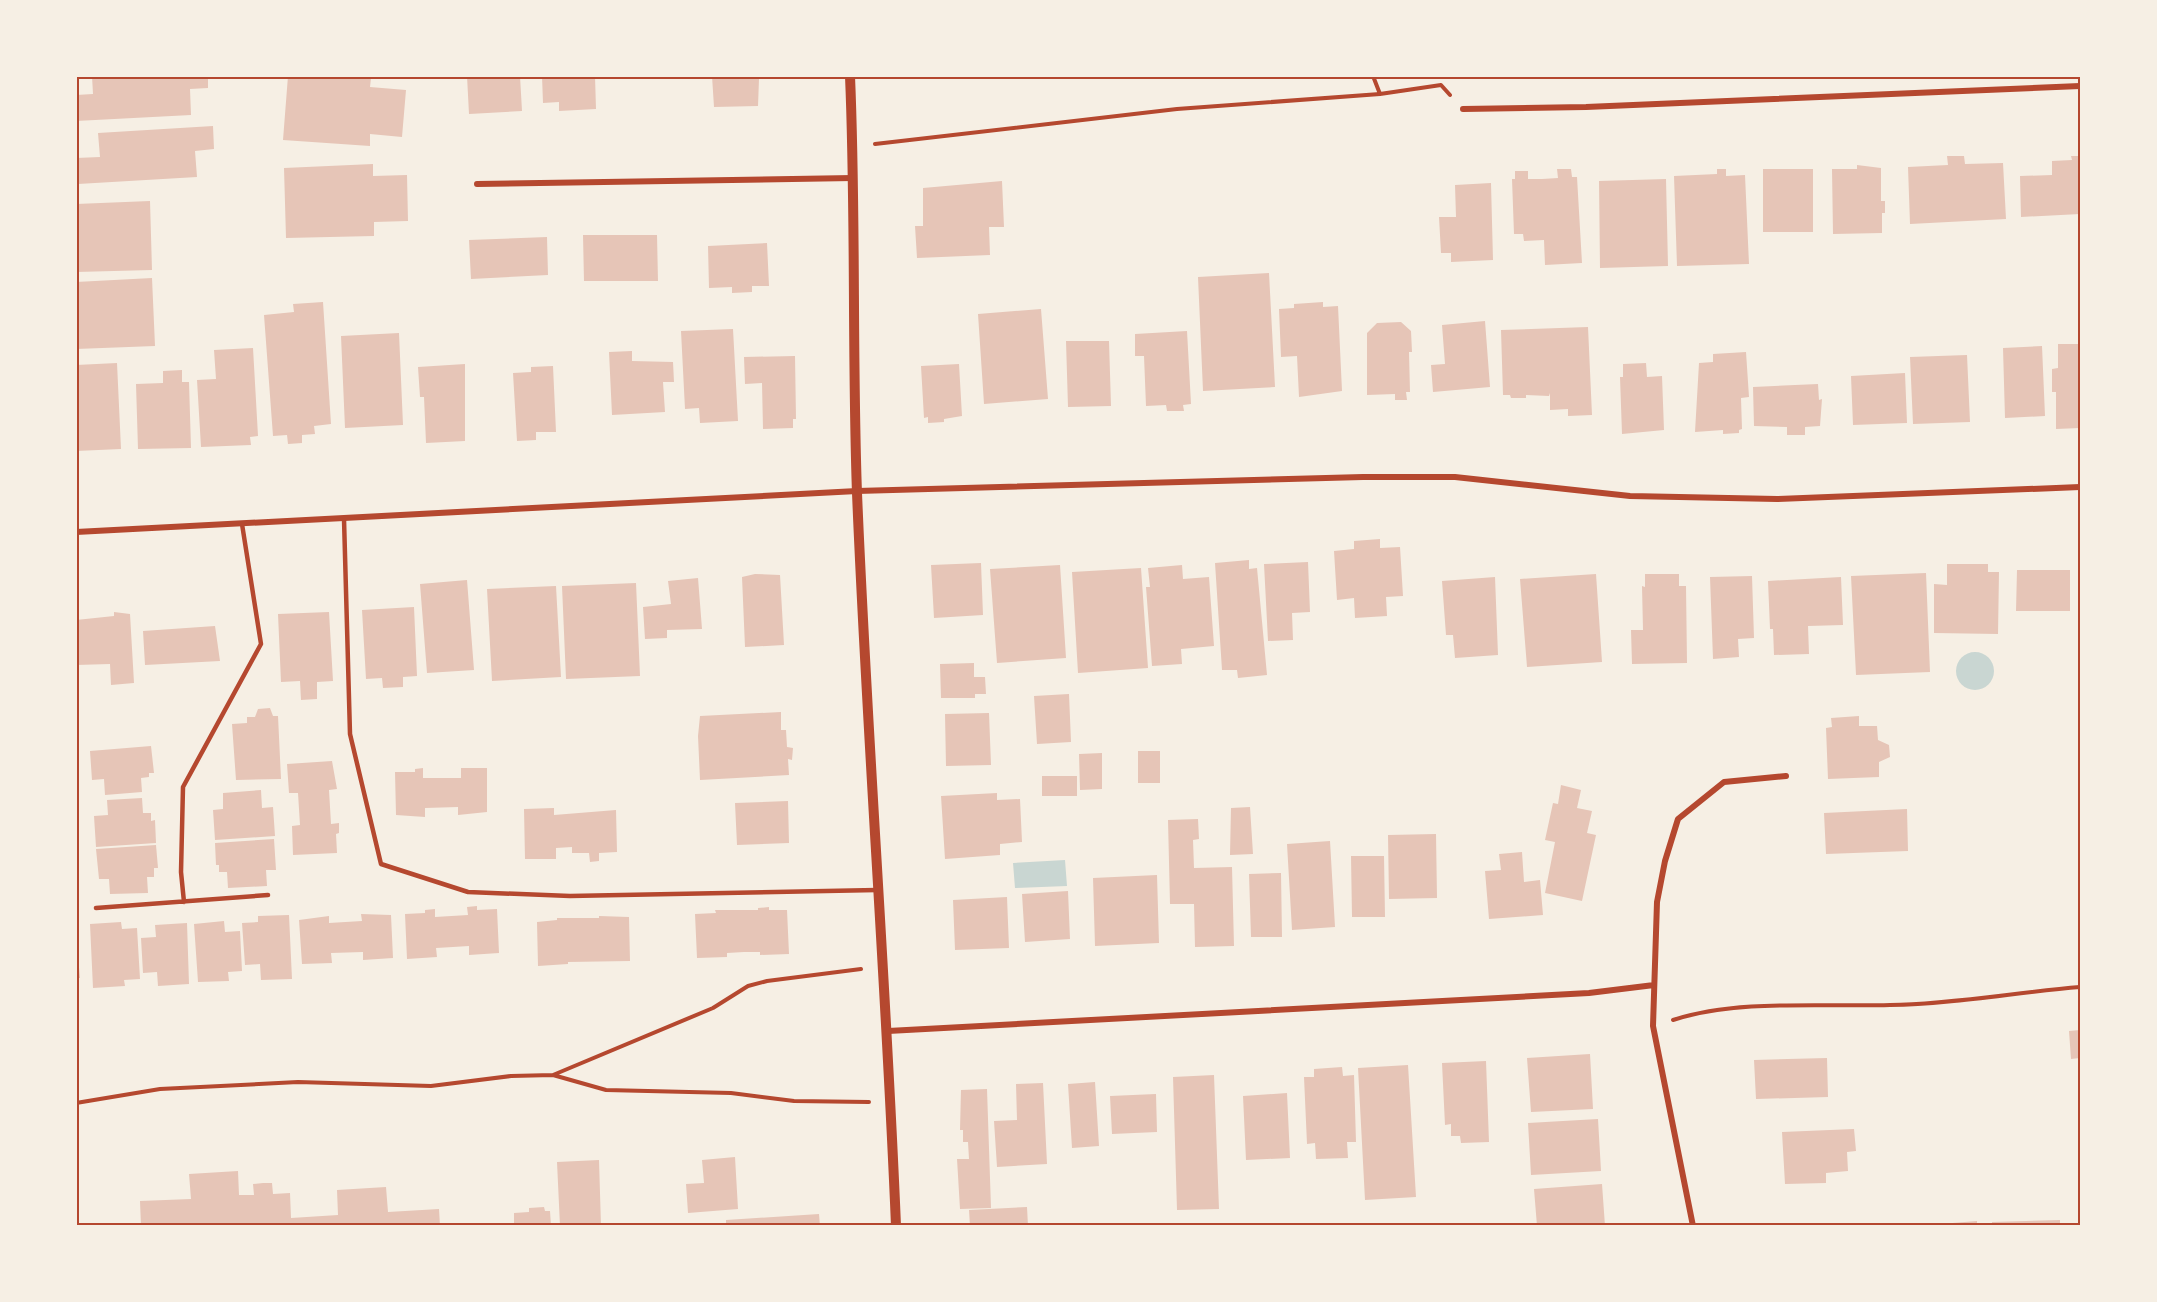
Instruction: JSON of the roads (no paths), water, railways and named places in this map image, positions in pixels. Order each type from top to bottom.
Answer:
[{"type":"street","points":[[850,76],[853,147],[857,491],[877,890],[888,1031],[896,1226]]},
{"type":"street","points":[[1463,109],[1586,107],[2080,86]]},
{"type":"street","points":[[477,184],[853,178]]},
{"type":"street","points":[[76,532],[857,491],[1363,477],[1455,477],[1630,496],[1743,498],[2080,487]]},
{"type":"street","points":[[1693,1226],[1653,1026],[1657,902],[1665,861],[1678,819],[1724,782],[1786,776]]},
{"type":"street","points":[[888,1031],[1589,993],[1654,985]]},
{"type":"lane","points":[[344,519],[350,734],[381,864],[468,892],[570,896],[877,890]]},
{"type":"lane","points":[[184,902],[181,872],[183,787],[261,644],[243,524]]},
{"type":"lane","points":[[96,908],[268,895]]}]
